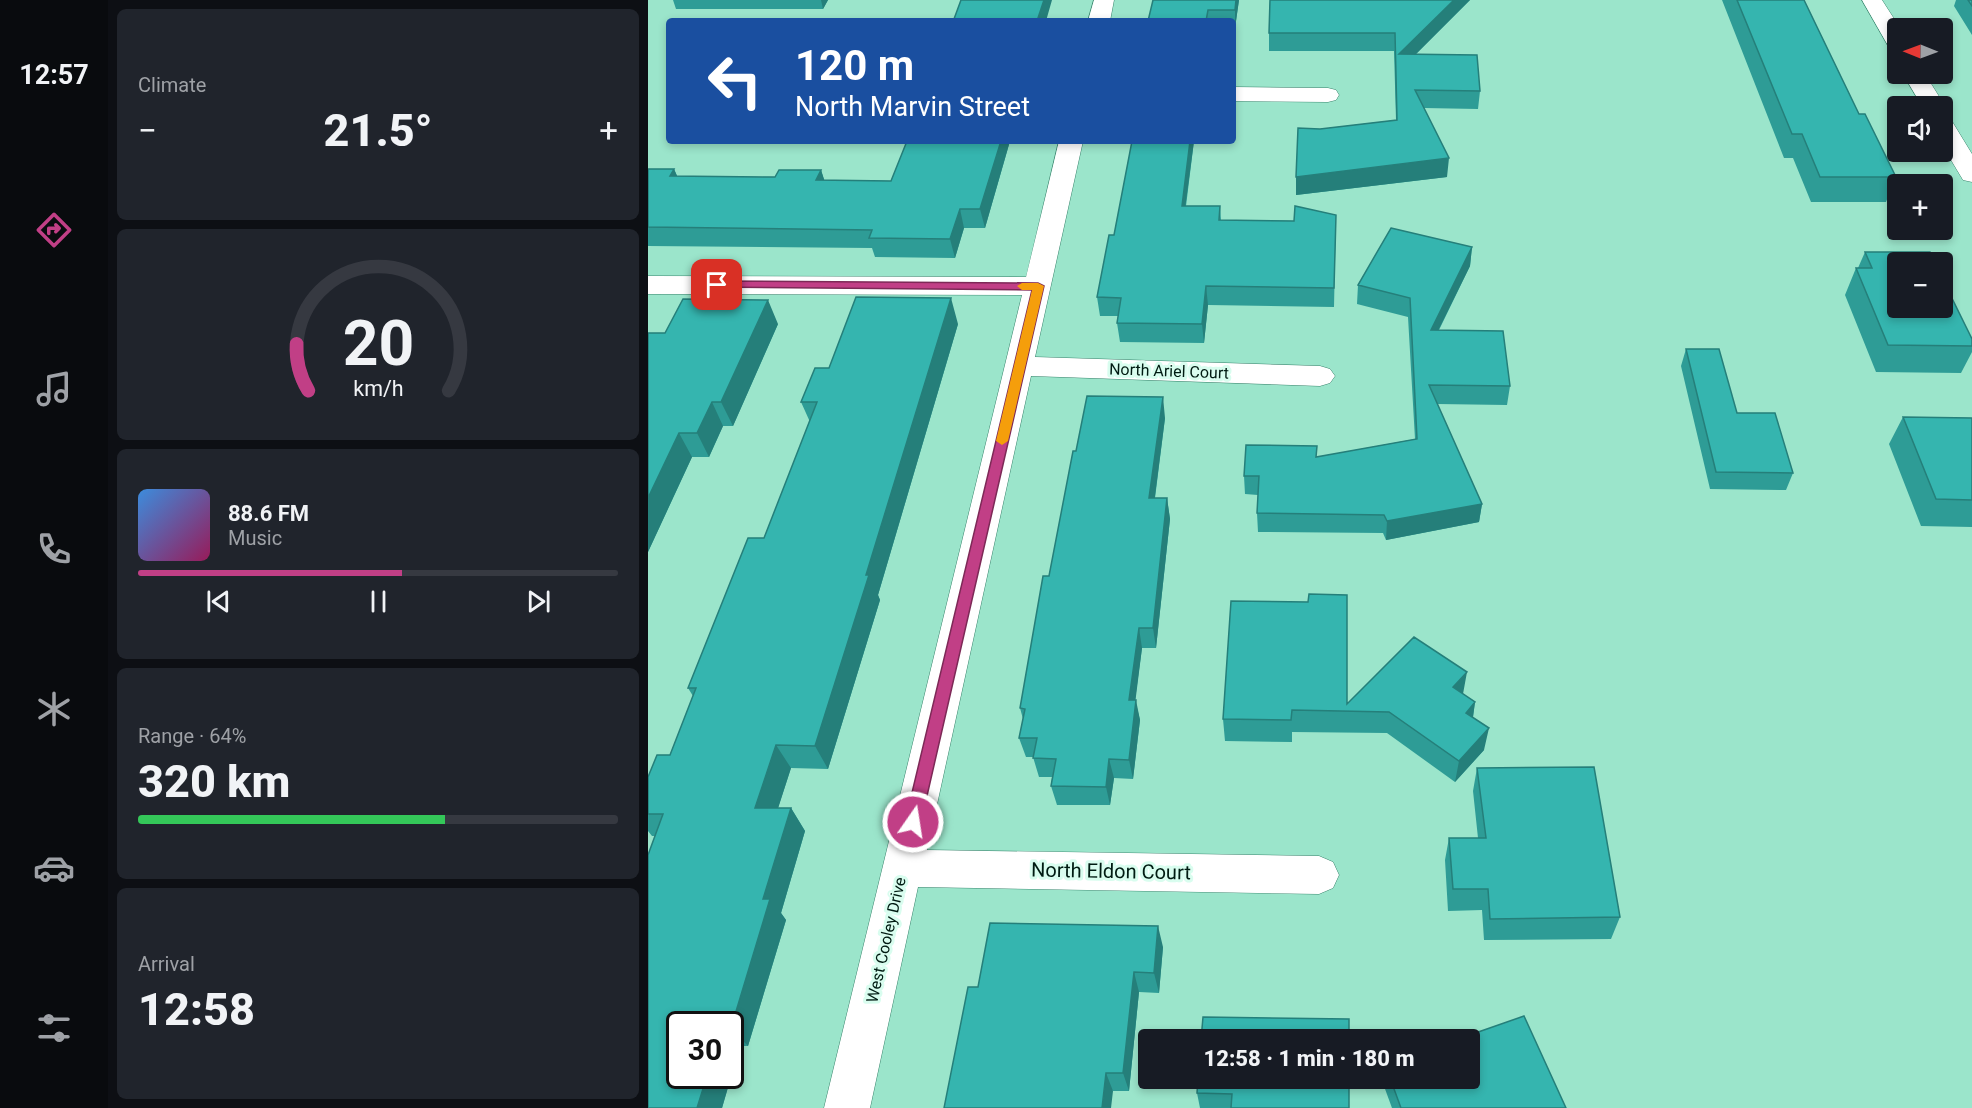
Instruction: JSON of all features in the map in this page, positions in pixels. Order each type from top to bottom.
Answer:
[{"type":"street","points":[[1100,18],[1104,0]]},
{"type":"street","points":[[1872,0],[1887,25]]},
{"type":"street","points":[[1236,94],[1328,95]]},
{"type":"street","points":[[1953,142],[1972,175]]},
{"type":"street","name":"West Cooley Drive","points":[[847,1108],[1070,144]]},
{"type":"street","points":[[648,285],[1038,286]]},
{"type":"street","name":"North Ariel Court","points":[[1019,366],[1320,376]]},
{"type":"street","name":"North Eldon Court","points":[[902,868],[1319,875]]},
{"type":"building","points":[[961,0],[1044,0],[1038,18],[954,18]]},
{"type":"building","points":[[1153,0],[1236,0],[1235,10],[1208,10],[1207,18],[1149,18]]},
{"type":"building","points":[[1270,0],[1454,0],[1399,54],[1477,55],[1480,91],[1415,90],[1449,158],[1296,177],[1298,128],[1320,129],[1397,120],[1395,33],[1269,33]]},
{"type":"building","points":[[1737,0],[1804,0],[1859,114],[1865,114],[1895,174],[1887,174],[1887,177],[1820,177],[1802,134],[1792,134]]},
{"type":"building","points":[[906,144],[1000,144],[980,209],[960,209],[950,239],[869,238],[872,230],[648,227],[648,169],[674,169],[670,176],[775,177],[779,170],[821,170],[816,180],[891,181]]},
{"type":"building","points":[[1131,144],[1190,144],[1182,206],[1220,206],[1219,220],[1294,221],[1295,206],[1336,215],[1334,288],[1206,286],[1202,324],[1117,323],[1121,298],[1097,297],[1109,235],[1114,235]]},
{"type":"building","points":[[1391,228],[1472,247],[1431,330],[1503,331],[1510,386],[1429,385],[1482,504],[1387,521],[1384,515],[1257,513],[1259,476],[1244,476],[1246,445],[1317,446],[1316,457],[1417,439],[1410,298],[1358,285]]},
{"type":"building","points":[[1865,252],[1887,252],[1887,318],[1953,318],[1953,300],[1972,339],[1972,346],[1888,345],[1856,268],[1872,268]]},
{"type":"building","points":[[856,297],[951,298],[866,575],[869,575],[815,746],[776,745],[755,808],[791,808],[763,899],[770,899],[736,1011],[666,1011],[666,1089],[703,1089],[697,1108],[648,1108],[648,855],[663,814],[648,814],[648,777],[657,755],[670,755],[696,688],[688,688],[748,538],[764,538],[817,402],[801,402],[815,368],[829,368]]},
{"type":"building","points":[[683,299],[768,300],[721,402],[712,402],[697,433],[679,433],[648,498],[648,333],[665,333]]},
{"type":"building","points":[[1686,349],[1719,349],[1737,413],[1775,413],[1793,473],[1716,472]]},
{"type":"building","points":[[1087,396],[1163,397],[1149,498],[1167,498],[1153,628],[1139,628],[1129,700],[1136,700],[1129,760],[1109,759],[1106,787],[1051,786],[1056,759],[1033,758],[1037,738],[1019,738],[1025,709],[1020,708],[1043,576],[1049,576],[1073,451],[1076,451]]},
{"type":"building","points":[[1903,417],[1972,418],[1972,500],[1936,499]]},
{"type":"building","points":[[1309,594],[1347,595],[1347,704],[1414,637],[1467,672],[1453,687],[1475,702],[1466,713],[1489,728],[1459,761],[1389,712],[1292,710],[1291,720],[1223,719],[1231,601],[1308,602]]},
{"type":"building","points":[[1594,767],[1620,917],[1490,919],[1488,889],[1453,889],[1449,838],[1486,838],[1477,768]]},
{"type":"building","points":[[990,923],[1158,926],[1154,973],[1134,972],[1123,1073],[1106,1073],[1102,1108],[944,1108],[968,987],[978,987]]},
{"type":"building","points":[[1524,1016],[1566,1108],[1401,1108],[1394,1089],[1480,1089],[1480,1031]]},
{"type":"building","points":[[1203,1017],[1349,1019],[1349,1029],[1202,1029]]},
{"type":"building","points":[[1197,1089],[1349,1089],[1349,1108],[1231,1108],[1232,1094],[1197,1093]]},
{"type":"slow traffic","points":[[1002,441],[1038,286],[1022,286]]},
{"type":"route","points":[[717,285],[1038,286],[913,822]]}]
